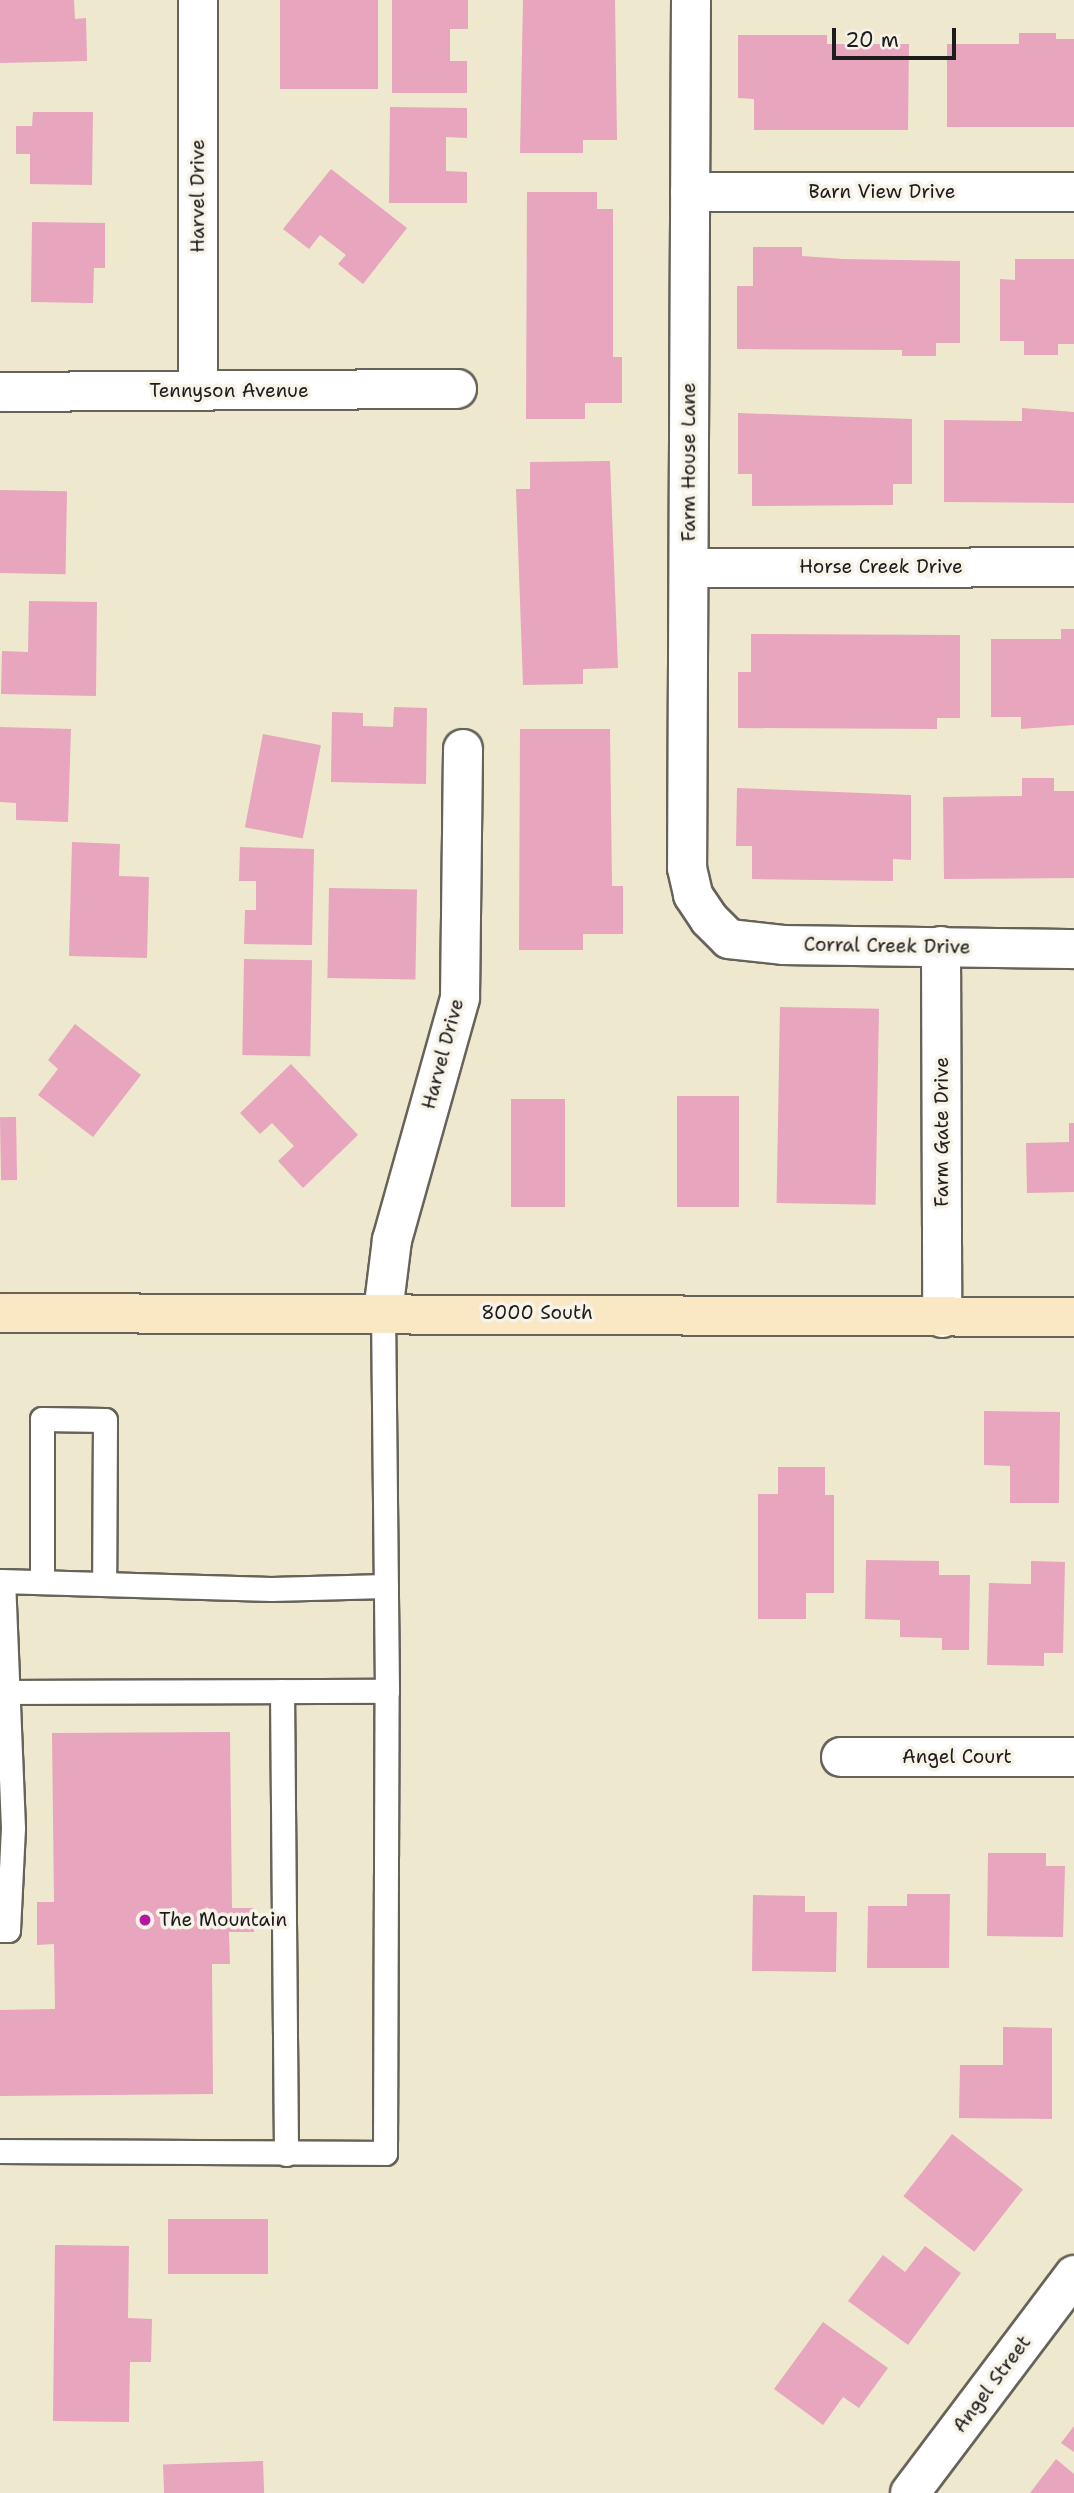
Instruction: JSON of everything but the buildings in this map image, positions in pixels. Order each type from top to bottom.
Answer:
[{"type":"street","name":"Harvel Drive","points":[[198,0],[198,391]]},
{"type":"street","name":"Farm House Lane","points":[[691,0],[687,868],[693,895],[709,919]]},
{"type":"street","name":"Barn View Drive","points":[[690,192],[1074,192]]},
{"type":"street","name":"Tennyson Avenue","points":[[0,392],[457,389]]},
{"type":"street","name":"Horse Creek Drive","points":[[689,568],[1074,567]]},
{"type":"street","name":"Harvel Drive","points":[[383,1312],[392,1240],[460,998],[463,749]]},
{"type":"street","name":"Corral Creek Drive","points":[[709,919],[729,939],[756,942],[1074,949]]},
{"type":"street","name":"Farm Gate Drive","points":[[941,946],[942,1318]]},
{"type":"street","name":"8000 South","points":[[0,1313],[383,1312],[1074,1317]]},
{"type":"street","name":"Angel Court","points":[[841,1757],[1074,1756]]},
{"type":"street","name":"Angel Street","points":[[910,2493],[1074,2275]]},
{"type":"lane","points":[[0,2151],[385,2153],[387,1691],[383,1312]]},
{"type":"lane","points":[[42,1582],[42,1419],[105,1420],[104,1584]]},
{"type":"lane","points":[[0,1930],[8,1930],[13,1828],[2,1581],[271,1589],[386,1586]]},
{"type":"lane","points":[[282,1691],[286,2154]]},
{"type":"lane","points":[[8,1692],[387,1691]]},
{"type":"place","name":"The Mountain","points":[[145,1920]]}]
